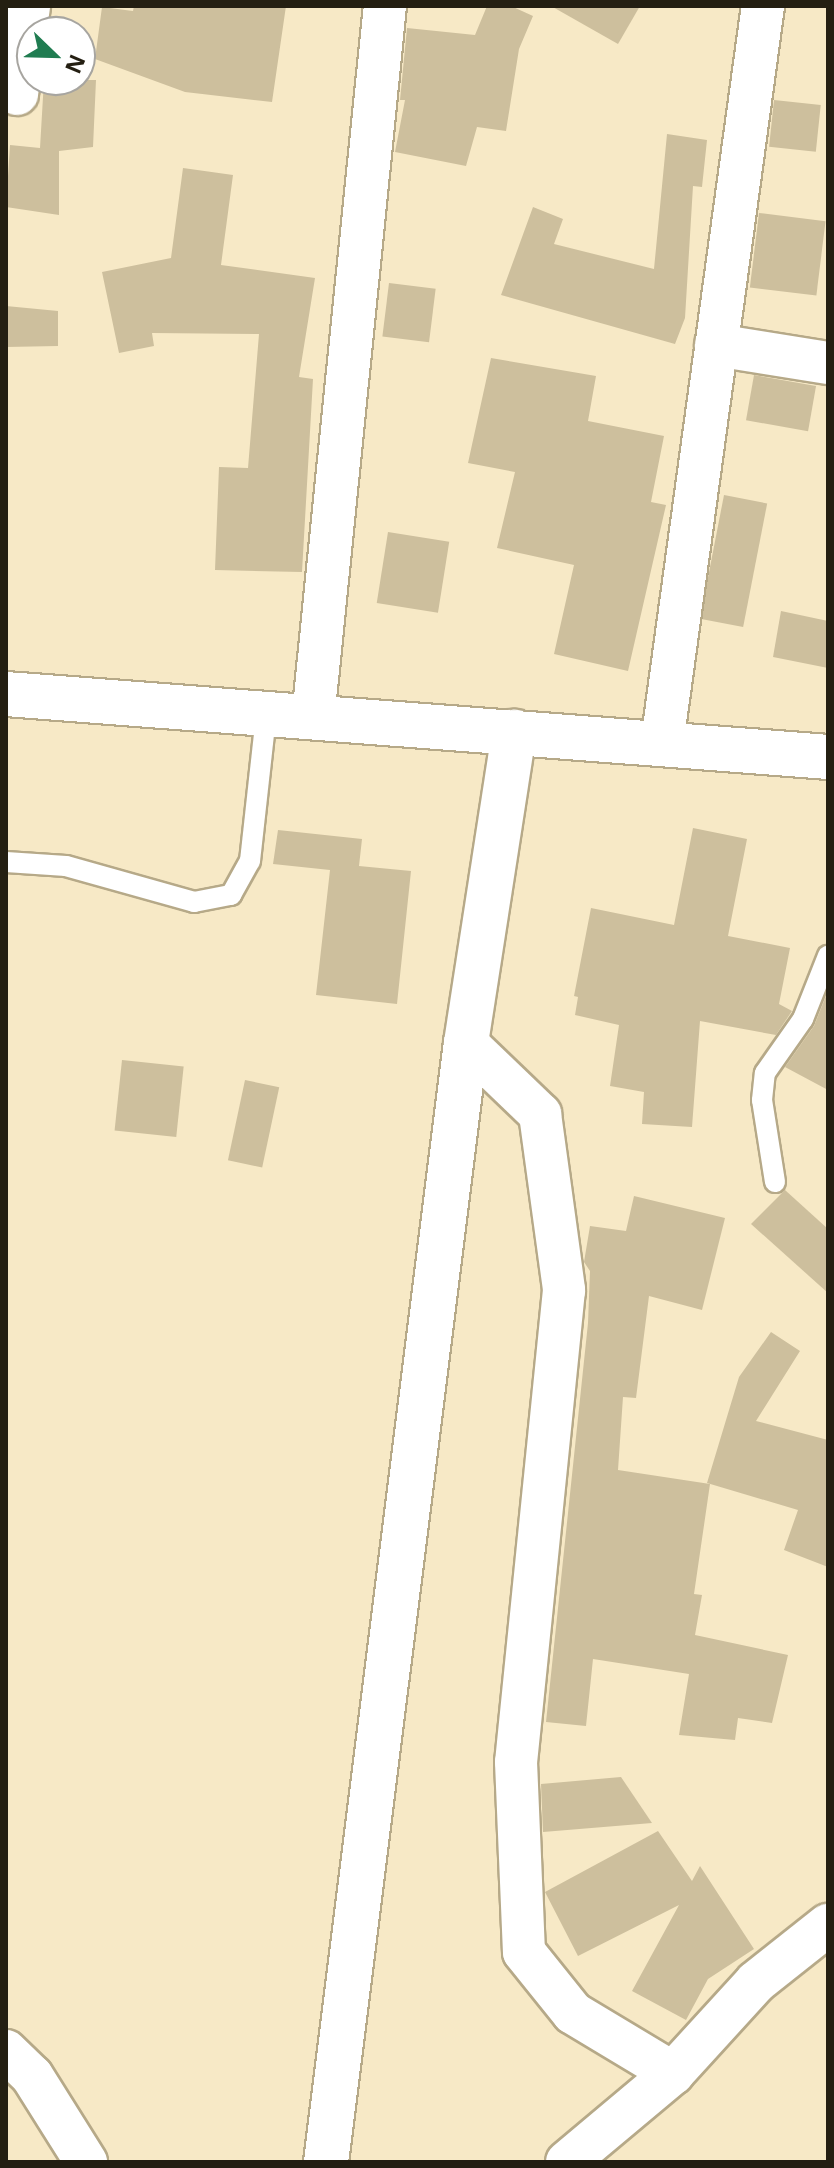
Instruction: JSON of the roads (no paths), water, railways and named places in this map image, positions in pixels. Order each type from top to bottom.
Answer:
[{"type":"street","points":[[313,718],[385,6]]},
{"type":"street","points":[[662,743],[763,6]]},
{"type":"street","points":[[716,345],[828,363]]},
{"type":"street","points":[[6,694],[266,717],[514,732],[828,757]]},
{"type":"street","points":[[326,2162],[466,1043],[514,732]]},
{"type":"street","points":[[466,1043],[540,1114],[564,1290],[516,1762],[524,1952],[573,2013],[673,2073]]},
{"type":"street","points":[[567,2162],[673,2073],[756,1982],[828,1924]]},
{"type":"street","points":[[6,2051],[32,2076],[86,2162]]},
{"type":"lane","points":[[6,862],[66,866],[194,902],[231,895],[250,861],[266,717]]},
{"type":"lane","points":[[775,1182],[762,1100],[765,1073],[803,1019],[828,956]]}]
